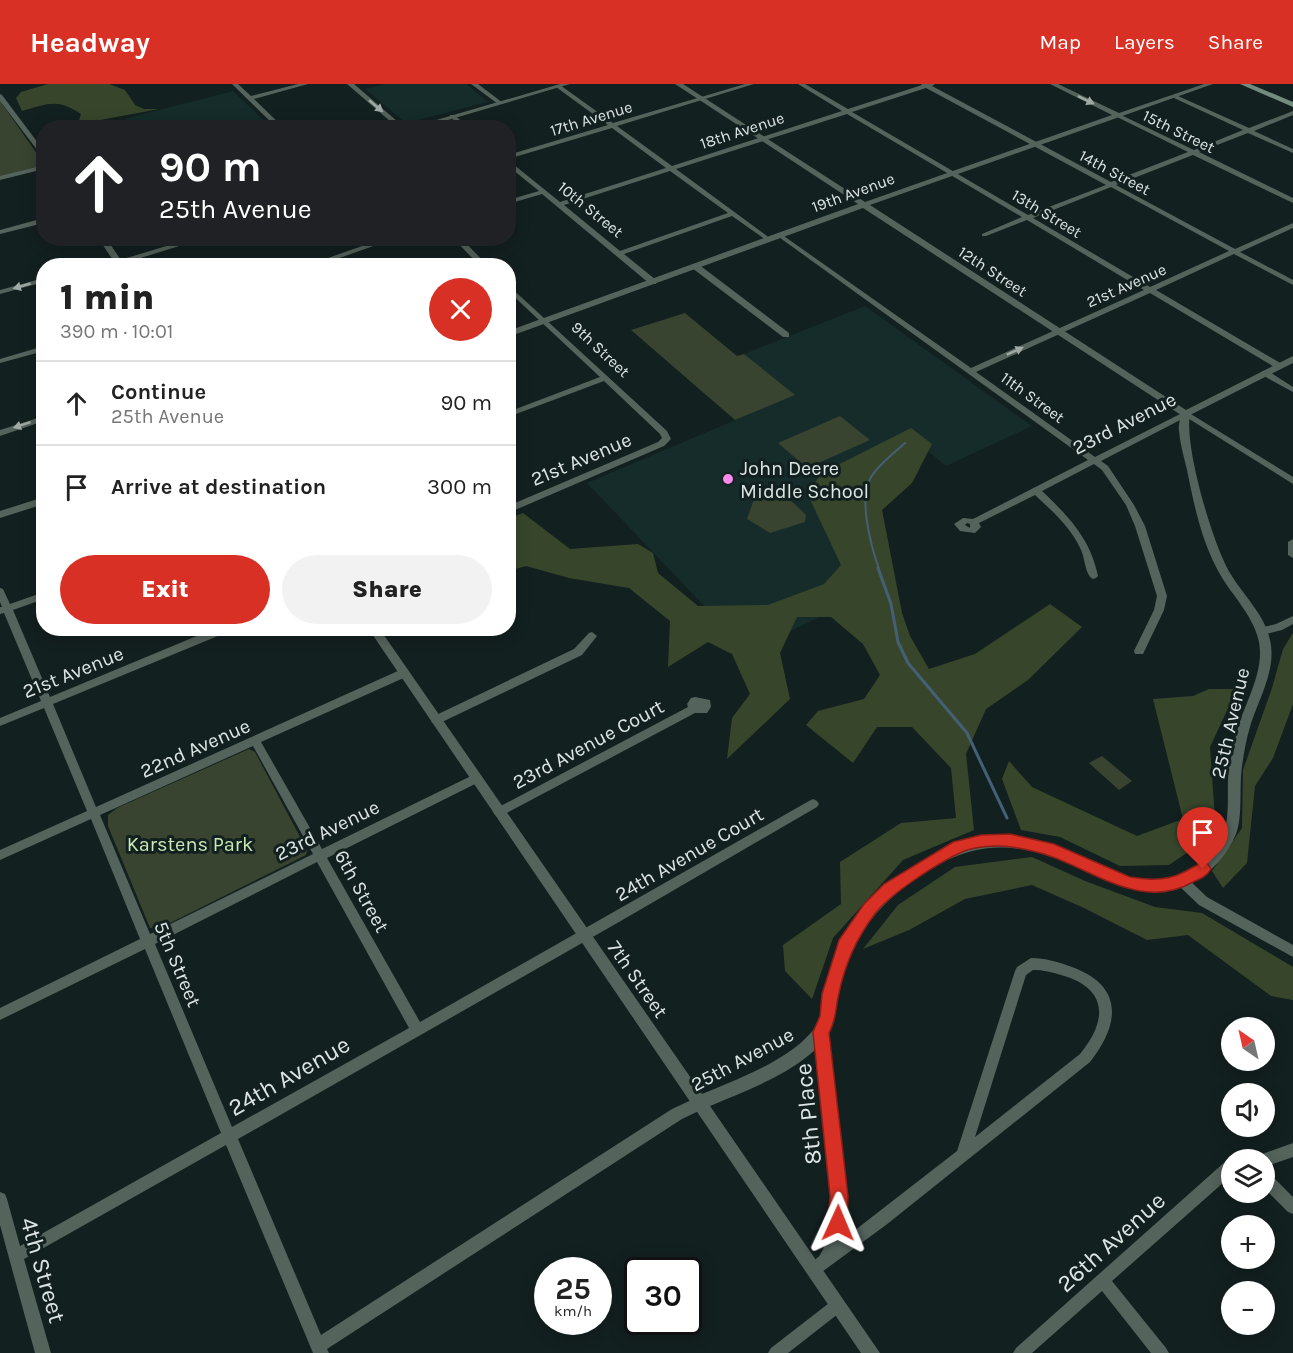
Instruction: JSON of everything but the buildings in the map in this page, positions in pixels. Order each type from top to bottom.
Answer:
[{"type":"main road","points":[[1244,84],[1293,103]]},
{"type":"main road","points":[[1257,84],[1293,103]]},
{"type":"street","points":[[236,84],[273,120]]},
{"type":"street","points":[[250,98],[305,84]]},
{"type":"street","points":[[350,84],[393,120]]},
{"type":"street","points":[[474,84],[500,103]]},
{"type":"street","points":[[439,120],[567,84]]},
{"type":"street","name":"12th Street","points":[[678,84],[1293,481]]},
{"type":"street","name":"17th Avenue","points":[[516,155],[751,84]]},
{"type":"street","name":"13th Street","points":[[801,84],[1279,366]]},
{"type":"street","name":"15th Street","points":[[1053,84],[1293,201]]},
{"type":"street","name":"19th Avenue","points":[[516,331],[951,173],[1211,84]]},
{"type":"street","name":"18th Avenue","points":[[561,204],[928,85]]},
{"type":"street","name":"14th Street","points":[[928,85],[1293,283]]},
{"type":"street","points":[[558,86],[768,239]]},
{"type":"street","points":[[0,96],[36,147]]},
{"type":"street","points":[[1176,97],[1293,151]]},
{"type":"street","points":[[984,236],[1293,113]]},
{"type":"street","points":[[452,116],[457,120]]},
{"type":"street","name":"10th Street","points":[[516,168],[653,282]]},
{"type":"street","points":[[0,178],[36,169]]},
{"type":"street","points":[[516,200],[544,191]]},
{"type":"street","points":[[620,253],[733,213]]},
{"type":"street","points":[[0,232],[36,222]]},
{"type":"street","name":"21st Avenue","points":[[971,371],[1293,225]]},
{"type":"street","name":"11th Street","points":[[779,235],[1105,468],[1130,505],[1143,534],[1162,596],[1159,609],[1139,651]]},
{"type":"street","points":[[134,258],[175,246]]},
{"type":"street","points":[[332,258],[369,246]]},
{"type":"street","points":[[464,246],[477,258]]},
{"type":"street","points":[[695,266],[786,335]]},
{"type":"street","points":[[0,292],[36,282]]},
{"type":"street","name":"9th Street","points":[[516,295],[664,433],[667,439]]},
{"type":"street","points":[[0,361],[36,350]]},
{"type":"street","name":"23rd Avenue","points":[[974,522],[1293,359]]},
{"type":"street","points":[[1265,373],[1293,390]]},
{"type":"street","points":[[516,412],[606,378]]},
{"type":"street","points":[[1186,414],[1183,429],[1211,540],[1221,566],[1262,631],[1279,627],[1293,620]]},
{"type":"street","points":[[0,432],[36,421]]},
{"type":"street","name":"21st Avenue","points":[[516,507],[661,444],[667,439]]},
{"type":"street","points":[[1036,491],[1076,530],[1084,542],[1093,576]]},
{"type":"street","points":[[0,515],[36,503]]},
{"type":"street","points":[[1293,542],[1293,555]]},
{"type":"street","name":"5th Street","points":[[0,591],[4,610],[47,702],[92,814],[320,1350]]},
{"type":"street","points":[[4,610],[36,598]]},
{"type":"street","name":"25th Avenue","points":[[320,1350],[677,1114],[810,1045],[821,1032],[828,1017],[830,994],[845,945],[870,909],[889,889],[958,847],[981,841],[1010,840],[1049,849],[1129,883],[1156,886],[1182,881],[1203,869],[1212,860],[1231,830],[1239,753],[1266,652],[1262,631]]},
{"type":"street","name":"21st Avenue","points":[[0,722],[208,636]]},
{"type":"street","name":"7th Street","points":[[379,636],[700,1103],[819,1265],[838,1305],[871,1353]]},
{"type":"street","points":[[436,720],[578,652],[592,636]]},
{"type":"street","name":"22nd Avenue","points":[[0,855],[404,673]]},
{"type":"street","name":"23rd Avenue Court","points":[[499,812],[694,709]]},
{"type":"street","name":"6th Street","points":[[255,740],[417,1030]]},
{"type":"street","name":"23rd Avenue","points":[[0,1014],[477,778]]},
{"type":"street","name":"24th Avenue Court","points":[[585,936],[813,804]]},
{"type":"street","points":[[1182,881],[1203,900],[1293,951]]},
{"type":"street","name":"24th Avenue","points":[[16,1256],[585,936]]},
{"type":"street","points":[[819,1265],[881,1220],[1092,1050],[1102,1033],[1107,1011],[1106,997],[1094,984],[1040,964],[1031,964],[1022,971],[963,1153]]},
{"type":"street","name":"8th Place","points":[[819,1265],[832,1246],[838,1223],[839,1204],[821,1032]]},
{"type":"street","points":[[1275,1156],[1293,1150]]},
{"type":"street","name":"26th Avenue","points":[[1021,1353],[1221,1175]]},
{"type":"street","points":[[1275,1189],[1293,1207]]},
{"type":"street","name":"4th Street","points":[[0,1199],[44,1353]]},
{"type":"street","points":[[1102,1280],[1161,1353]]},
{"type":"street","points":[[776,1353],[838,1305]]},
{"type":"shaded area","points":[[385,84],[466,84],[488,102],[418,120],[402,120],[365,89]]},
{"type":"shaded area","points":[[233,91],[264,120],[127,120],[124,119]]},
{"type":"shaded area","name":"John Deere Middle School","points":[[865,306],[1032,426],[946,466],[906,433],[862,476],[879,588],[748,652],[587,483],[794,395],[744,354]]},
{"type":"green space","points":[[48,84],[109,84],[125,90],[135,105],[144,109],[159,109],[100,120],[79,120],[81,114],[59,104],[22,111],[16,98],[21,92]]},
{"type":"green space","points":[[0,101],[36,152],[36,167],[0,177]]},
{"type":"green space","points":[[685,313],[737,356],[744,354],[795,395],[735,420],[631,330]]},
{"type":"green space","points":[[840,416],[870,440],[807,468],[778,443]]},
{"type":"green space","points":[[911,428],[932,444],[912,483],[882,510],[902,613],[910,636],[929,669],[975,654],[1050,604],[1082,627],[1028,680],[986,709],[966,754],[974,830],[903,860],[833,938],[812,999],[785,971],[783,945],[841,904],[840,862],[901,823],[956,818],[951,768],[912,727],[877,727],[853,763],[806,725],[818,711],[864,699],[880,675],[863,644],[831,617],[797,617],[780,653],[790,699],[727,759],[732,718],[750,694],[732,654],[708,642],[668,667],[670,621],[629,588],[569,578],[526,566],[516,569],[516,516],[523,513],[570,549],[638,544],[653,553],[658,573],[698,606],[768,605],[824,584],[841,565],[807,493],[822,473]]},
{"type":"green space","points":[[781,491],[806,515],[805,522],[770,533],[747,519],[754,499]]},
{"type":"green space","points":[[1293,633],[1293,704],[1273,758],[1255,786],[1247,863],[1223,888],[1212,871],[1242,828],[1243,770],[1283,649]]},
{"type":"green space","points":[[1209,689],[1237,689],[1210,747],[1216,833],[1169,865],[1120,866],[1060,837],[1021,830],[1002,779],[1009,761],[1032,787],[1137,836],[1183,819],[1153,699],[1193,696]]},
{"type":"green space","name":"Karstens Park","points":[[249,749],[255,752],[307,850],[306,855],[164,926],[150,928],[108,826],[108,815],[117,808]]},
{"type":"green space","points":[[1102,756],[1132,781],[1119,790],[1089,763]]},
{"type":"green space","points":[[1032,857],[1085,881],[1155,907],[1202,913],[1293,967],[1293,1000],[1271,996],[1188,935],[1147,940],[1032,885],[965,899],[909,930],[863,949],[898,905],[955,867]]},
{"type":"waterway","points":[[879,569],[867,523],[867,486],[878,468],[905,443]]},
{"type":"waterway","points":[[878,568],[891,604],[898,642],[908,663],[967,733],[1007,818]]},
{"type":"place","name":"John Deere Middle School","points":[[728,479]]},
{"type":"route","points":[[838,1223],[839,1196],[821,1032],[828,1017],[830,994],[845,945],[870,909],[889,889],[958,847],[981,841],[1010,840],[1049,849],[1129,883],[1142,886],[1182,881],[1203,869]]}]
